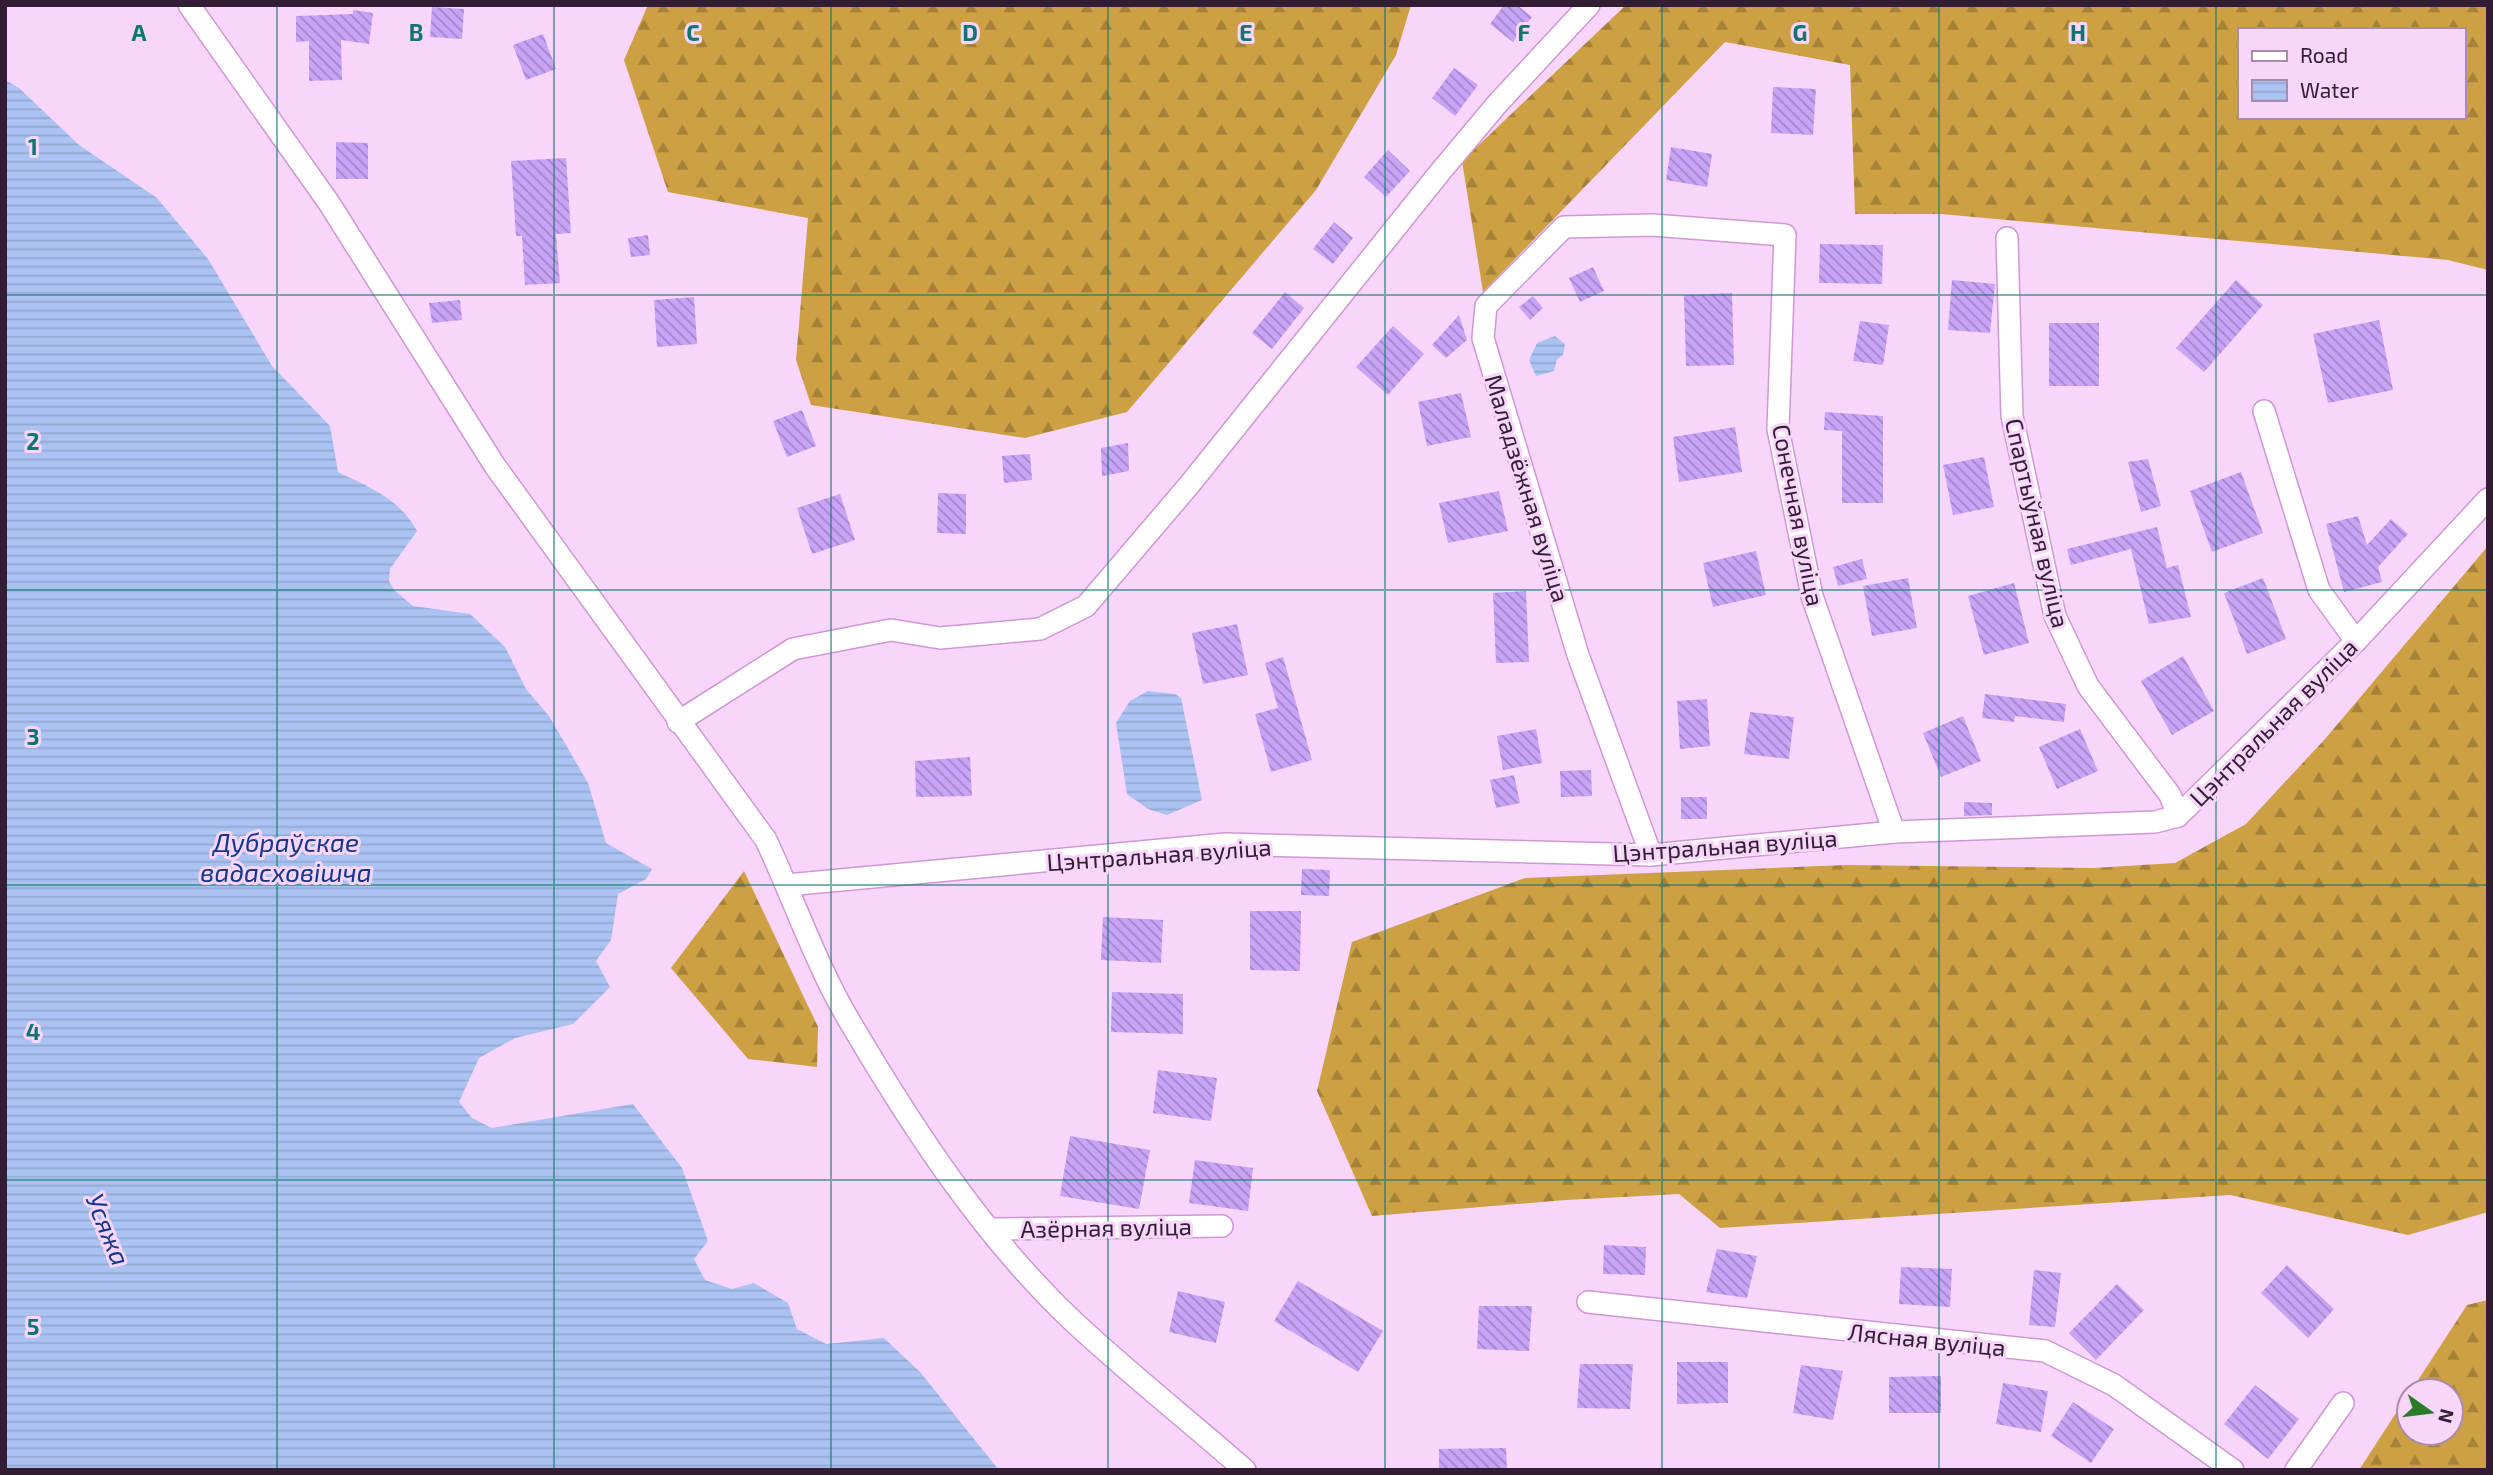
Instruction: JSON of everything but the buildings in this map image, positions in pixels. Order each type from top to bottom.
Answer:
[{"type":"street","points":[[189,5],[329,203],[414,336],[449,398],[495,466],[766,840],[787,885],[809,944],[852,1026],[934,1153],[990,1229],[1074,1322],[1245,1470]]},
{"type":"street","points":[[678,722],[793,649],[891,630],[940,638],[1040,629],[1086,606],[1199,473],[1441,171],[1498,103],[1589,5]]},
{"type":"street","name":"Сонечная вуліца","points":[[1652,225],[1786,235],[1778,429],[1812,596],[1894,832]]},
{"type":"street","name":"Маладзёжная вуліца","points":[[1651,855],[1578,655],[1483,338],[1486,306],[1564,227],[1652,225]]},
{"type":"street","name":"Спартыўная вуліца","points":[[2007,238],[2011,416],[2055,616],[2088,686],[2170,794],[2178,816]]},
{"type":"street","points":[[2264,411],[2319,590],[2356,641]]},
{"type":"street","name":"Цэнтральная вуліца","points":[[787,885],[1225,844],[1651,855],[1894,832],[2155,822],[2178,816],[2356,641],[2488,499]]},
{"type":"street","name":"Азёрная вуліца","points":[[990,1229],[1222,1226]]},
{"type":"street","name":"Лясная вуліца","points":[[1588,1302],[2045,1351],[2114,1385],[2233,1470]]},
{"type":"street","points":[[2296,1470],[2343,1403]]},
{"type":"green space","points":[[648,5],[1411,5],[1396,55],[1316,190],[1127,412],[1025,438],[811,405],[796,360],[808,218],[668,192],[624,60]]},
{"type":"green space","points":[[1626,5],[2488,5],[2488,270],[2448,260],[1941,214],[1855,214],[1850,65],[1725,42],[1483,292],[1462,161]]},
{"type":"green space","points":[[2488,546],[2488,1212],[2408,1235],[2230,1195],[1720,1228],[1679,1194],[1372,1216],[1317,1091],[1352,942],[1525,878],[1846,865],[2093,868],[2175,863],[2246,824],[2325,739]]},
{"type":"green space","points":[[744,871],[818,1027],[817,1067],[748,1059],[671,968]]},
{"type":"green space","points":[[2488,1300],[2488,1470],[2359,1470],[2395,1415],[2395,1447],[2465,1447],[2465,1377],[2420,1377],[2467,1305]]},
{"type":"water","name":"Дубраўскае вадасховішча","points":[[5,80],[19,88],[79,145],[157,198],[208,259],[272,366],[330,426],[338,472],[393,502],[417,531],[390,569],[389,581],[394,590],[413,606],[470,614],[505,647],[526,689],[549,716],[588,783],[606,843],[652,869],[646,879],[618,894],[611,940],[596,961],[610,987],[573,1024],[515,1038],[479,1058],[459,1102],[472,1118],[492,1128],[633,1104],[682,1168],[708,1241],[694,1259],[705,1280],[732,1289],[754,1283],[788,1303],[797,1329],[826,1344],[884,1338],[920,1372],[999,1470],[5,1470]]},
{"type":"water","points":[[1555,336],[1565,344],[1563,355],[1557,359],[1554,371],[1536,376],[1529,360],[1537,343]]},
{"type":"water","points":[[1148,691],[1175,694],[1181,698],[1202,800],[1167,815],[1148,809],[1127,794],[1116,723],[1130,701]]},
{"type":"water label","name":"Усяжа","points":[[109,1229]]}]
